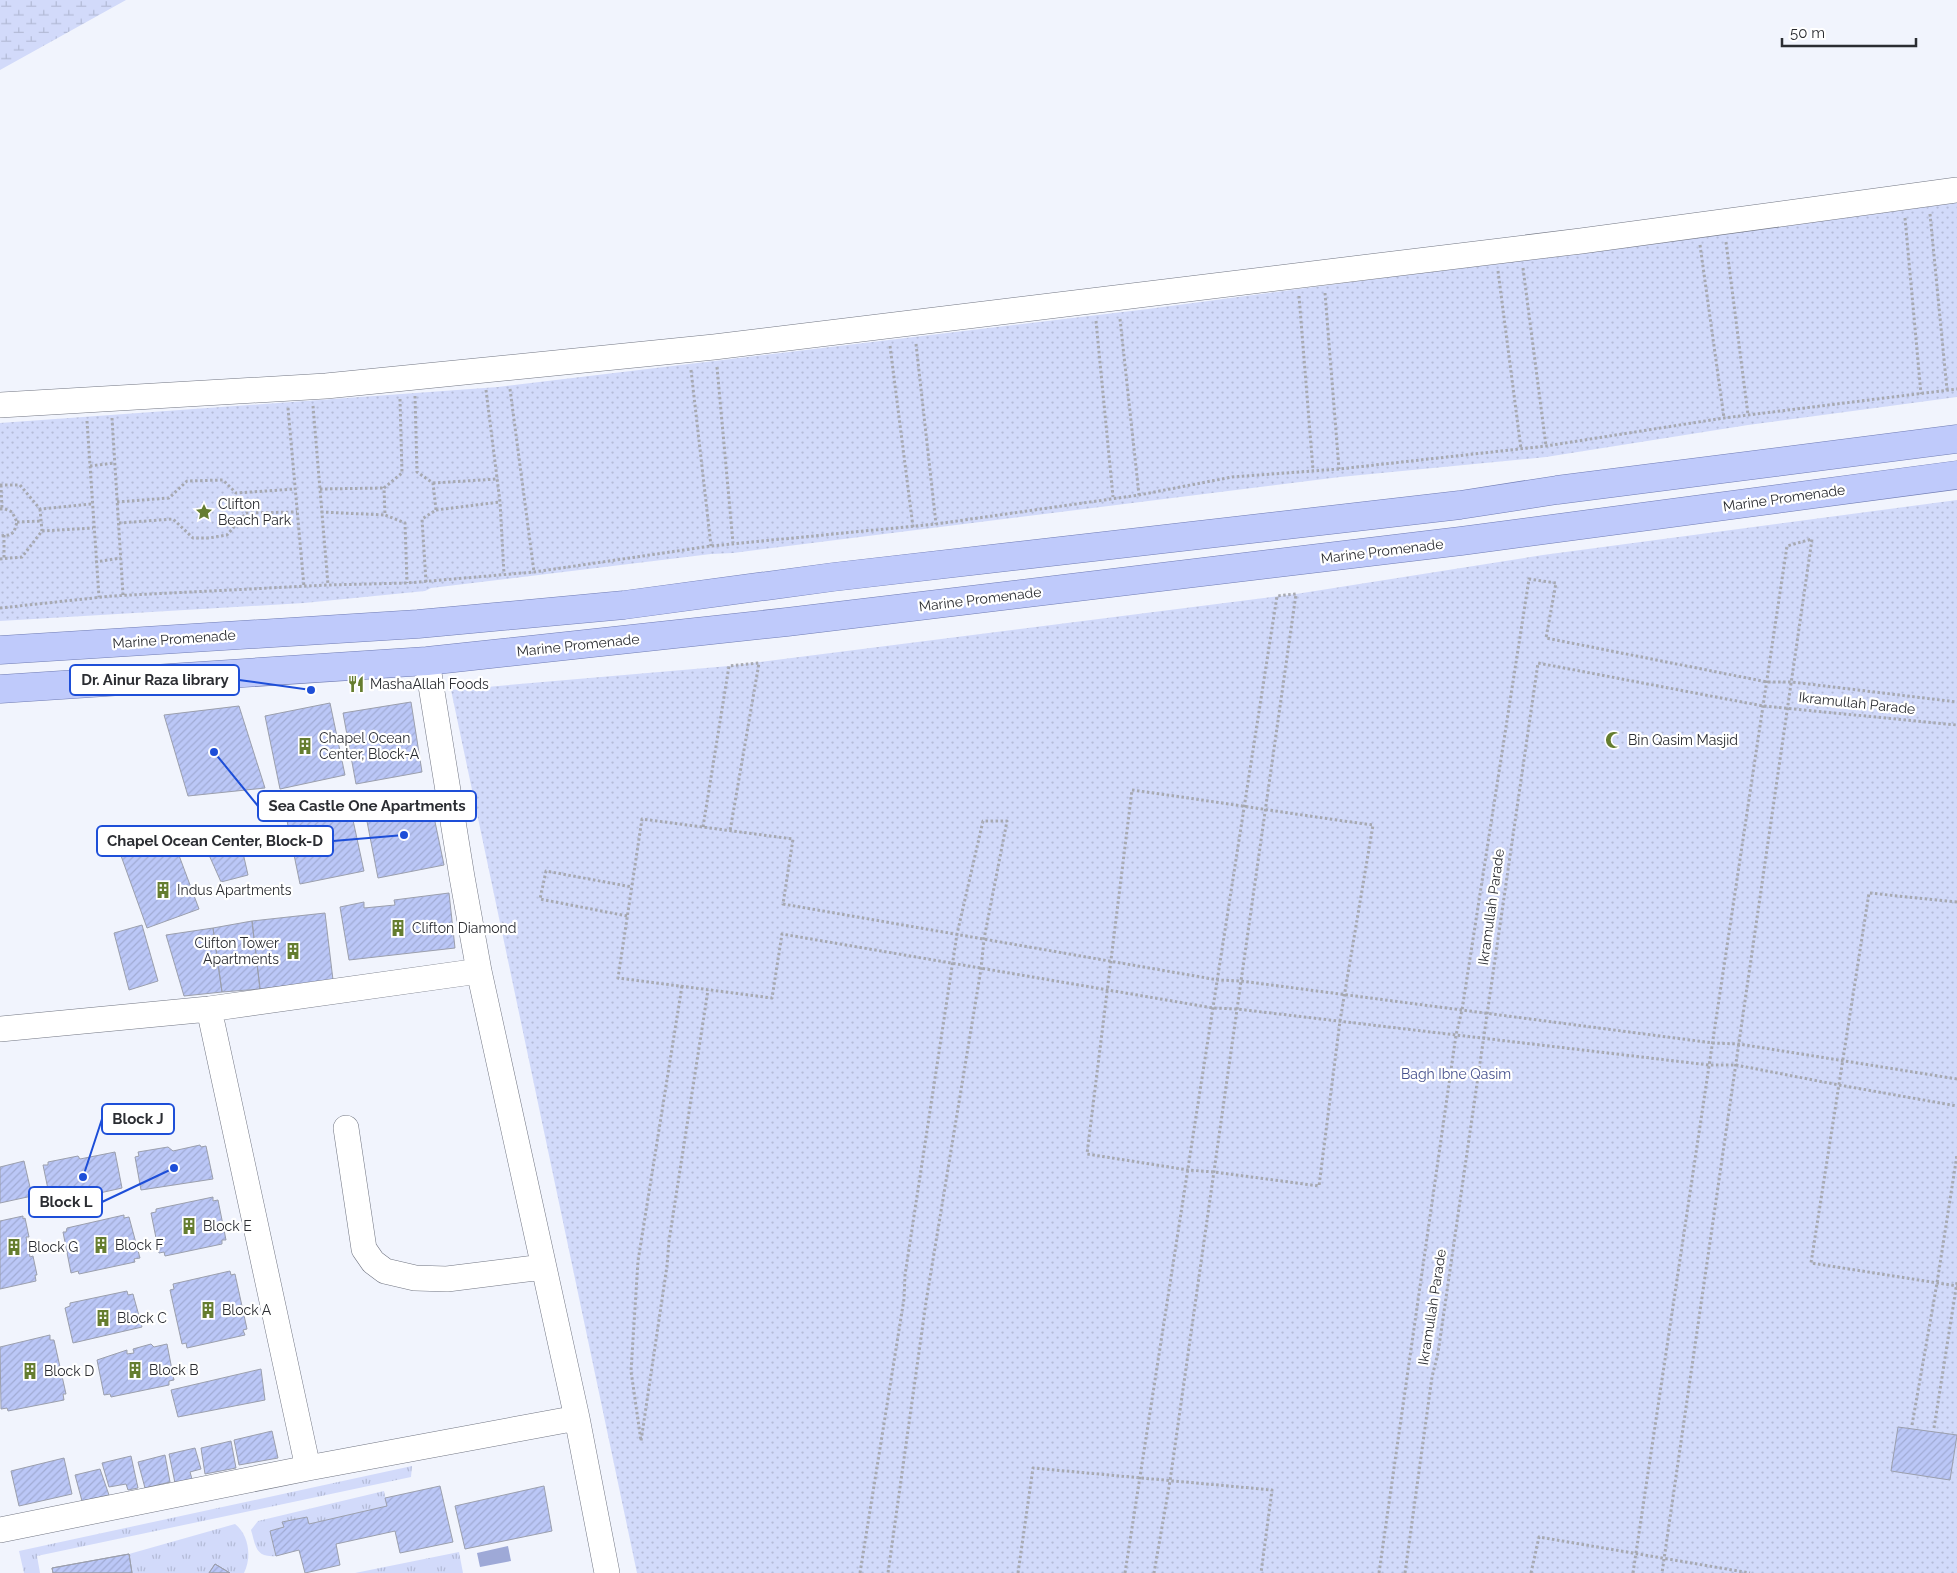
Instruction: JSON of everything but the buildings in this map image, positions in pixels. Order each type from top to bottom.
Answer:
[{"type":"main road","name":"Marine Promenade","points":[[0,650],[418,624],[624,604],[833,577],[1460,505],[1557,490],[1957,440]]},
{"type":"main road","name":"Marine Promenade","points":[[0,688],[427,661],[797,621],[1461,541],[1957,475]]},
{"type":"main road","points":[[1557,490],[1551,497],[1548,505],[1548,514],[1558,528]]},
{"type":"main road","points":[[1460,505],[1466,509],[1472,522],[1467,536],[1461,541]]},
{"type":"street","points":[[0,406],[326,386],[714,347],[1581,241],[1957,190]]},
{"type":"street","points":[[427,661],[479,971],[577,1418],[607,1573]]},
{"type":"street","points":[[0,1030],[209,1009],[479,971]]},
{"type":"street","points":[[209,1009],[308,1468]]},
{"type":"street","points":[[346,1128],[364,1249],[373,1262],[385,1271],[415,1278],[447,1279],[543,1267]]},
{"type":"street","points":[[0,1530],[308,1468],[577,1418]]},
{"type":"path","points":[[1929,205],[1946,390]]},
{"type":"path","points":[[1904,209],[1921,394]]},
{"type":"path","points":[[1724,233],[1748,415]]},
{"type":"path","points":[[1699,236],[1724,418]]},
{"type":"path","points":[[1522,260],[1546,446]]},
{"type":"path","points":[[1497,263],[1520,448]]},
{"type":"path","points":[[1324,286],[1339,469]]},
{"type":"path","points":[[1299,289],[1314,470]]},
{"type":"path","points":[[1119,313],[1139,494]]},
{"type":"path","points":[[1095,316],[1114,497]]},
{"type":"path","points":[[915,338],[936,524]]},
{"type":"path","points":[[889,340],[913,526]]},
{"type":"path","points":[[717,361],[733,543]]},
{"type":"path","points":[[690,364],[711,546]]},
{"type":"path","points":[[510,386],[534,572]]},
{"type":"path","points":[[486,387],[500,502],[504,574]]},
{"type":"path","points":[[0,608],[99,598],[304,586],[426,582],[534,572],[711,546],[936,524],[1139,494],[1232,477],[1339,469],[1546,446],[1724,418],[1957,389]]},
{"type":"path","points":[[415,393],[417,472],[433,483],[497,479]]},
{"type":"path","points":[[320,489],[384,488],[402,473],[400,394]]},
{"type":"path","points":[[313,401],[328,585]]},
{"type":"path","points":[[288,402],[304,586]]},
{"type":"path","points":[[112,415],[123,595]]},
{"type":"path","points":[[86,417],[99,598]]},
{"type":"path","points":[[90,466],[114,463]]},
{"type":"path","points":[[118,502],[169,498],[187,481],[223,480],[236,494],[295,489]]},
{"type":"path","points":[[433,483],[436,510]]},
{"type":"path","points":[[0,485],[20,485],[40,509],[42,531],[22,557],[2,559],[2,536],[14,532],[17,522],[12,512],[1,509],[0,485]]},
{"type":"path","points":[[384,488],[385,515]]},
{"type":"path","points":[[426,582],[422,519],[436,510],[500,502]]},
{"type":"path","points":[[40,509],[92,504]]},
{"type":"path","points":[[119,523],[173,520],[193,538],[209,538],[227,535],[246,513],[297,512]]},
{"type":"path","points":[[321,512],[385,515],[405,523],[407,583]]},
{"type":"path","points":[[17,522],[41,521]]},
{"type":"path","points":[[42,531],[94,528]]},
{"type":"path","points":[[1633,1573],[1787,546],[1812,539],[1662,1573]]},
{"type":"path","points":[[96,562],[121,558]]},
{"type":"path","name":"Ikramullah Parade","points":[[1379,1573],[1456,1035],[1462,1010],[1528,579],[1556,583],[1546,638],[1767,682]]},
{"type":"path","points":[[1125,1573],[1277,596],[1296,594],[1170,1481],[1154,1573]]},
{"type":"path","points":[[703,827],[729,666],[759,663],[730,831]]},
{"type":"path","name":"Ikramullah Parade","points":[[1405,1573],[1432,1377],[1438,1353],[1538,663],[1763,706],[1957,725]]},
{"type":"path","points":[[1767,682],[1792,682],[1957,702]]},
{"type":"path","points":[[1132,790],[1245,806],[1265,811],[1372,825],[1340,1021],[1319,1186],[1188,1170],[1087,1154],[1132,790]]},
{"type":"path","points":[[1957,1079],[1739,1044],[1241,981],[1218,980],[783,904],[793,839],[642,819],[618,978],[772,998],[782,934],[1213,1008],[1237,1008],[1709,1065],[1736,1065],[1839,1086],[1957,1106]]},
{"type":"path","points":[[860,1573],[904,1299],[906,1274],[957,934],[983,821],[1007,821],[984,939],[981,969],[926,1302],[888,1573]]},
{"type":"path","points":[[628,916],[540,899],[546,871],[632,887]]},
{"type":"path","points":[[1957,902],[1868,892],[1811,1263],[1957,1286]]},
{"type":"path","points":[[682,986],[638,1261],[631,1371],[641,1441],[669,1242],[708,990]]},
{"type":"path","points":[[1912,1425],[1957,1155]]},
{"type":"path","points":[[1934,1428],[1957,1282]]},
{"type":"path","points":[[1018,1573],[1033,1468],[1272,1490],[1261,1573]]},
{"type":"path","points":[[1531,1573],[1539,1537],[1750,1573]]},
{"type":"green space","points":[[0,0],[126,0],[0,70]]},
{"type":"green space","points":[[1957,202],[1957,397],[1748,425],[1546,457],[1340,477],[733,553],[711,554],[431,588],[425,591],[304,603],[0,621],[0,423],[498,387],[1148,309]]},
{"type":"green space","name":"Bagh Ibne Qasim","points":[[1957,500],[1957,1573],[637,1573],[451,690],[729,666],[1296,594],[1543,555]]},
{"type":"green space","points":[[412,1466],[411,1477],[37,1556],[40,1573],[24,1573],[19,1551]]},
{"type":"green space","points":[[384,1491],[387,1506],[309,1524],[307,1517],[282,1522],[284,1527],[270,1531],[276,1556],[260,1553],[256,1546],[251,1530],[258,1521]]},
{"type":"green space","points":[[235,1524],[243,1534],[248,1547],[248,1560],[244,1573],[230,1573],[215,1564],[209,1573],[132,1573],[129,1554]]},
{"type":"green space","points":[[459,1552],[463,1573],[355,1573]]},
{"type":"shaded area","points":[[508,1546],[511,1561],[480,1567],[477,1553]]},
{"type":"place","name":"Clifton Beach Park","points":[[204,512]]},
{"type":"place","name":"MashaAllah Foods","points":[[356,684]]},
{"type":"place","name":"Dr. Ainur Raza library","points":[[311,690]]},
{"type":"place","name":"Bin Qasim Masjid","points":[[1614,740]]},
{"type":"place","name":"Chapel Ocean Center, Block-A","points":[[305,746]]},
{"type":"place","name":"Sea Castle One Apartments","points":[[214,752]]},
{"type":"place","name":"Chapel Ocean Center, Block-D","points":[[404,835]]},
{"type":"place","name":"Indus Apartments","points":[[163,890]]},
{"type":"place","name":"Clifton Diamond","points":[[398,928]]},
{"type":"place","name":"Clifton Tower Apartments","points":[[293,951]]},
{"type":"place","name":"Block L","points":[[174,1168]]},
{"type":"place","name":"Block J","points":[[83,1177]]},
{"type":"place","name":"Block E","points":[[189,1226]]},
{"type":"place","name":"Block F","points":[[101,1245]]},
{"type":"place","name":"Block G","points":[[14,1247]]},
{"type":"place","name":"Block A","points":[[208,1310]]},
{"type":"place","name":"Block C","points":[[103,1318]]},
{"type":"place","name":"Block B","points":[[135,1370]]},
{"type":"place","name":"Block D","points":[[30,1371]]}]
